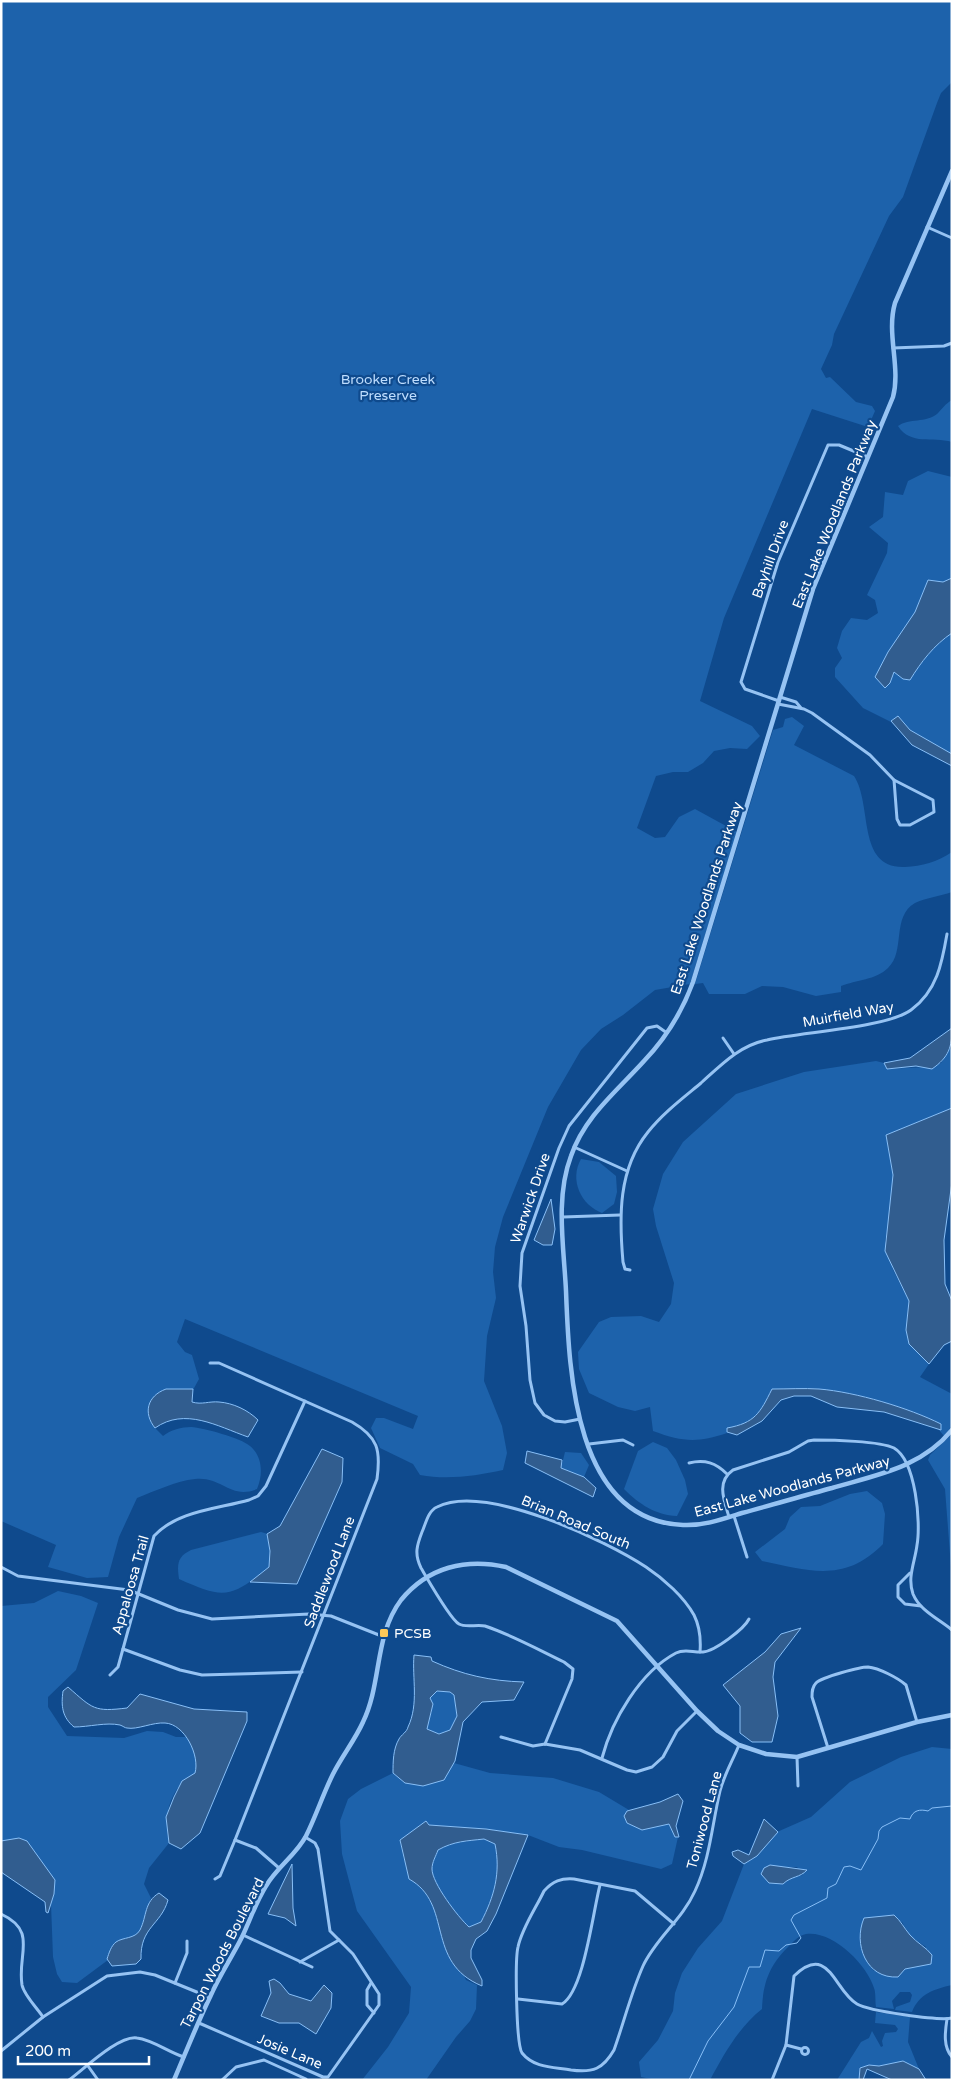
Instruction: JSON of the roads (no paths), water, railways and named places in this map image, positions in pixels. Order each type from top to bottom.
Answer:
[{"type":"street","name":"East Lake Woodlands Parkway","points":[[952,171],[926,227],[895,303],[892,320],[894,391],[813,590],[694,982],[682,1009],[667,1033],[644,1061],[591,1117],[574,1147],[565,1180],[563,1217],[570,1369],[588,1444],[598,1470],[611,1491],[644,1515],[662,1522],[684,1525],[707,1524],[907,1466],[931,1452],[952,1430]]},
{"type":"street","points":[[926,227],[952,238]]},
{"type":"street","points":[[893,348],[944,346],[952,343]]},
{"type":"street","name":"Bayhill Drive","points":[[779,701],[745,689],[741,682],[778,562],[828,445],[839,444],[868,457]]},
{"type":"street","points":[[779,701],[792,708],[801,708]]},
{"type":"street","points":[[779,701],[796,702],[801,708],[858,746],[894,780],[933,800],[935,808],[932,814],[910,826],[900,825],[897,819],[894,780]]},
{"type":"street","name":"Muirfield Way","points":[[630,1270],[625,1269],[623,1262],[620,1215],[627,1170],[635,1152],[649,1131],[734,1054],[762,1041],[885,1020],[905,1014],[923,999],[936,979],[947,934]]},
{"type":"street","name":"Warwick Drive","points":[[582,1419],[565,1422],[555,1421],[544,1415],[535,1403],[530,1380],[526,1326],[520,1286],[522,1253],[559,1148],[573,1120],[647,1028],[657,1026],[667,1033]]},
{"type":"street","points":[[723,1038],[734,1054]]},
{"type":"street","points":[[574,1147],[627,1170]]},
{"type":"street","points":[[563,1217],[620,1215]]},
{"type":"street","name":"Saddlewood Lane","points":[[210,1363],[219,1363],[366,1430],[375,1442],[380,1457],[377,1479],[324,1616],[235,1840],[220,1876],[215,1879]]},
{"type":"street","name":"Appaloosa Trail","points":[[110,1675],[118,1667],[154,1536],[164,1525],[176,1520],[258,1496],[266,1486],[305,1401]]},
{"type":"street","points":[[588,1444],[623,1440],[633,1445]]},
{"type":"street","points":[[747,1557],[722,1492],[722,1485],[727,1474],[733,1470],[789,1452],[808,1440],[884,1445],[899,1452],[907,1466],[917,1506],[919,1532],[911,1573],[913,1593],[921,1606],[952,1630]]},
{"type":"street","points":[[689,1463],[699,1461],[710,1462],[727,1474]]},
{"type":"street","name":"Brian Road South","points":[[426,1576],[416,1555],[417,1546],[432,1511],[446,1504],[464,1502],[486,1501],[510,1506],[590,1538],[625,1554],[648,1568],[669,1586],[695,1616],[700,1632],[700,1652]]},
{"type":"street","name":"Tarpon Woods Boulevard","points":[[174,2080],[209,1997],[243,1935],[259,1898],[279,1868],[306,1837],[332,1775],[365,1719],[372,1696],[377,1661],[394,1612],[402,1600],[426,1576],[451,1566],[471,1563],[506,1567],[611,1617],[627,1631],[697,1711],[718,1731],[739,1745],[766,1754],[797,1757],[917,1722],[952,1715]]},
{"type":"street","points":[[1,1567],[18,1576],[105,1585],[137,1593],[178,1610],[212,1619],[309,1614],[331,1616],[384,1637]]},
{"type":"street","points":[[911,1573],[898,1585],[898,1597],[905,1604],[921,1606]]},
{"type":"street","points":[[426,1576],[457,1623],[486,1626],[564,1662],[573,1669],[572,1679],[545,1744]]},
{"type":"street","points":[[602,1758],[630,1696],[659,1666],[677,1652],[685,1650],[700,1652],[714,1648],[745,1626],[749,1619]]},
{"type":"street","points":[[123,1649],[180,1670],[202,1675],[302,1672]]},
{"type":"street","points":[[828,1749],[812,1697],[812,1690],[817,1682],[825,1679],[870,1667],[902,1681],[906,1685],[917,1722]]},
{"type":"street","points":[[501,1737],[533,1746],[545,1744],[580,1750],[636,1772],[652,1767],[663,1757],[677,1731],[697,1711]]},
{"type":"street","name":"Toniwood Lane","points":[[674,1924],[635,1891],[565,1878],[550,1884],[544,1891],[518,1948],[517,2025],[521,2052],[536,2064],[584,2072],[595,2071],[608,2061],[614,2050],[643,1966],[661,1938],[674,1924],[696,1891],[707,1860],[721,1789],[739,1745]]},
{"type":"street","points":[[797,1757],[798,1786]]},
{"type":"street","points":[[306,1837],[315,1843],[318,1849],[330,1931],[352,1954],[381,1998],[374,2013],[367,2005],[367,1990],[371,1983]]},
{"type":"street","points":[[235,1840],[256,1848],[279,1868]]},
{"type":"street","points":[[518,1999],[562,2004],[567,2001],[573,1991],[586,1951],[600,1885]]},
{"type":"street","points":[[1,1914],[15,1921],[23,1932],[22,1987],[43,2017]]},
{"type":"street","points":[[243,1935],[312,1967]]},
{"type":"street","points":[[300,1962],[339,1940]]},
{"type":"street","points":[[174,1982],[187,1953],[187,1942]]},
{"type":"street","points":[[772,2080],[786,2045],[794,1976],[808,1966],[817,1965],[828,1969],[849,1996],[866,2008],[950,2019],[945,2038],[946,2048],[952,2057]]},
{"type":"street","points":[[1,2051],[43,2017],[107,1976],[140,1972],[174,1982],[209,1997]]},
{"type":"street","name":"Josie Lane","points":[[199,2023],[328,2078],[374,2013]]},
{"type":"street","points":[[69,2080],[116,2044],[129,2038],[138,2038],[184,2057]]},
{"type":"street","points":[[786,2045],[801,2050]]},
{"type":"street","points":[[222,2080],[236,2067],[264,2060],[306,2079]]},
{"type":"street","points":[[88,2066],[98,2080]]},
{"type":"waterway","points":[[689,2080],[708,2041],[734,2007],[749,1967],[760,1967],[765,1950],[779,1951],[786,1945],[797,1943],[801,1938],[791,1920],[794,1915],[827,1898],[828,1888],[836,1884],[844,1867],[850,1866],[861,1870],[878,1839],[879,1831],[882,1827],[900,1818],[910,1819],[917,1811],[928,1811],[932,1808],[952,1806]]},
{"type":"place","name":"PCSB","points":[[384,1633]]},
{"type":"park label","name":"Brooker Creek Preserve","points":[[388,388]]}]
